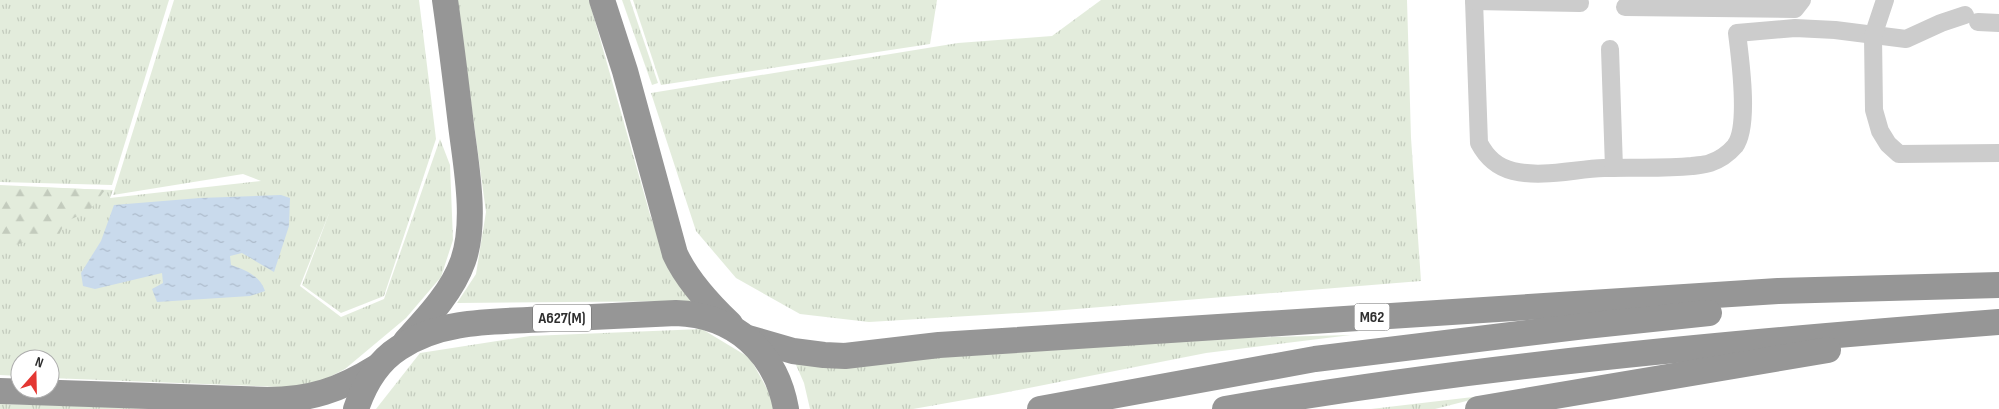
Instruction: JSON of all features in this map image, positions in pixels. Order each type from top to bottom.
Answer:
[{"type":"highway","name":"A627(M)","points":[[356,409],[362,392],[378,366],[426,320],[458,275],[467,246],[469,210],[466,160],[445,0]]},
{"type":"highway","name":"A627(M)","points":[[602,0],[625,71],[675,254],[690,278],[769,363],[779,381],[786,409]]},
{"type":"highway","name":"M62","points":[[743,335],[808,354],[845,356],[939,345],[1778,291],[1999,287]]},
{"type":"highway","name":"M62","points":[[1040,409],[1315,359],[1585,326],[1999,287]]},
{"type":"highway","name":"A627(M)","points":[[400,346],[425,335],[461,325],[676,313],[710,318],[743,335]]},
{"type":"highway","points":[[1225,409],[1375,386],[1522,367],[1783,339],[1999,322]]},
{"type":"highway","points":[[1478,409],[1999,322]]},
{"type":"highway","points":[[0,391],[267,400],[296,399],[318,395],[338,388],[378,366]]},
{"type":"street","points":[[1580,3],[1474,0],[1479,143],[1486,156],[1498,165],[1514,171],[1536,173],[1614,168],[1667,169],[1710,163],[1727,154],[1736,145],[1742,132],[1743,106],[1741,63],[1737,33],[1737,5]]},
{"type":"street","points":[[1625,7],[1737,5],[1795,9],[1802,0]]},
{"type":"street","points":[[1885,0],[1873,36],[1874,110],[1880,131],[1888,144],[1899,154],[1999,153]]},
{"type":"street","points":[[1737,33],[1795,28],[1835,30],[1906,39],[1941,22],[1972,18],[1999,23]]},
{"type":"street","points":[[1610,49],[1614,168]]},
{"type":"green space","points":[[0,0],[169,0],[112,185],[0,182]]},
{"type":"green space","points":[[174,0],[419,0],[436,139],[384,296],[341,313],[302,285],[330,211],[300,286],[341,317],[384,299],[440,139],[450,165],[453,240],[441,277],[406,318],[345,369],[308,388],[60,378],[60,349],[10,349],[10,376],[0,375],[0,186],[113,190],[110,198],[261,181],[243,174],[113,195]]},
{"type":"green space","points":[[457,0],[589,0],[651,218],[693,301],[457,303],[476,274],[486,212]]},
{"type":"green space","points":[[622,0],[630,0],[658,83],[652,85]]},
{"type":"green space","points":[[633,0],[937,0],[930,44],[661,85]]},
{"type":"green space","points":[[1101,0],[1407,0],[1411,138],[1421,281],[1052,311],[869,322],[800,314],[736,278],[696,231],[651,93],[958,43],[1052,36]]},
{"type":"green space","points":[[0,185],[105,190],[89,211],[65,222],[59,235],[0,248]]},
{"type":"green space","points":[[702,329],[750,358],[776,405],[776,409],[376,409],[420,353],[530,336]]},
{"type":"green space","points":[[1351,335],[1206,353],[913,409],[810,409],[804,383],[793,358],[1143,340]]},
{"type":"green space","points":[[1490,395],[1435,409],[1371,409]]},
{"type":"green space","points":[[0,404],[202,409],[0,409]]},
{"type":"water","points":[[281,195],[290,198],[289,226],[274,272],[242,253],[230,256],[231,265],[247,271],[260,281],[265,291],[250,296],[157,302],[152,289],[163,283],[162,273],[95,289],[83,286],[81,273],[101,241],[114,205],[200,198]]}]
